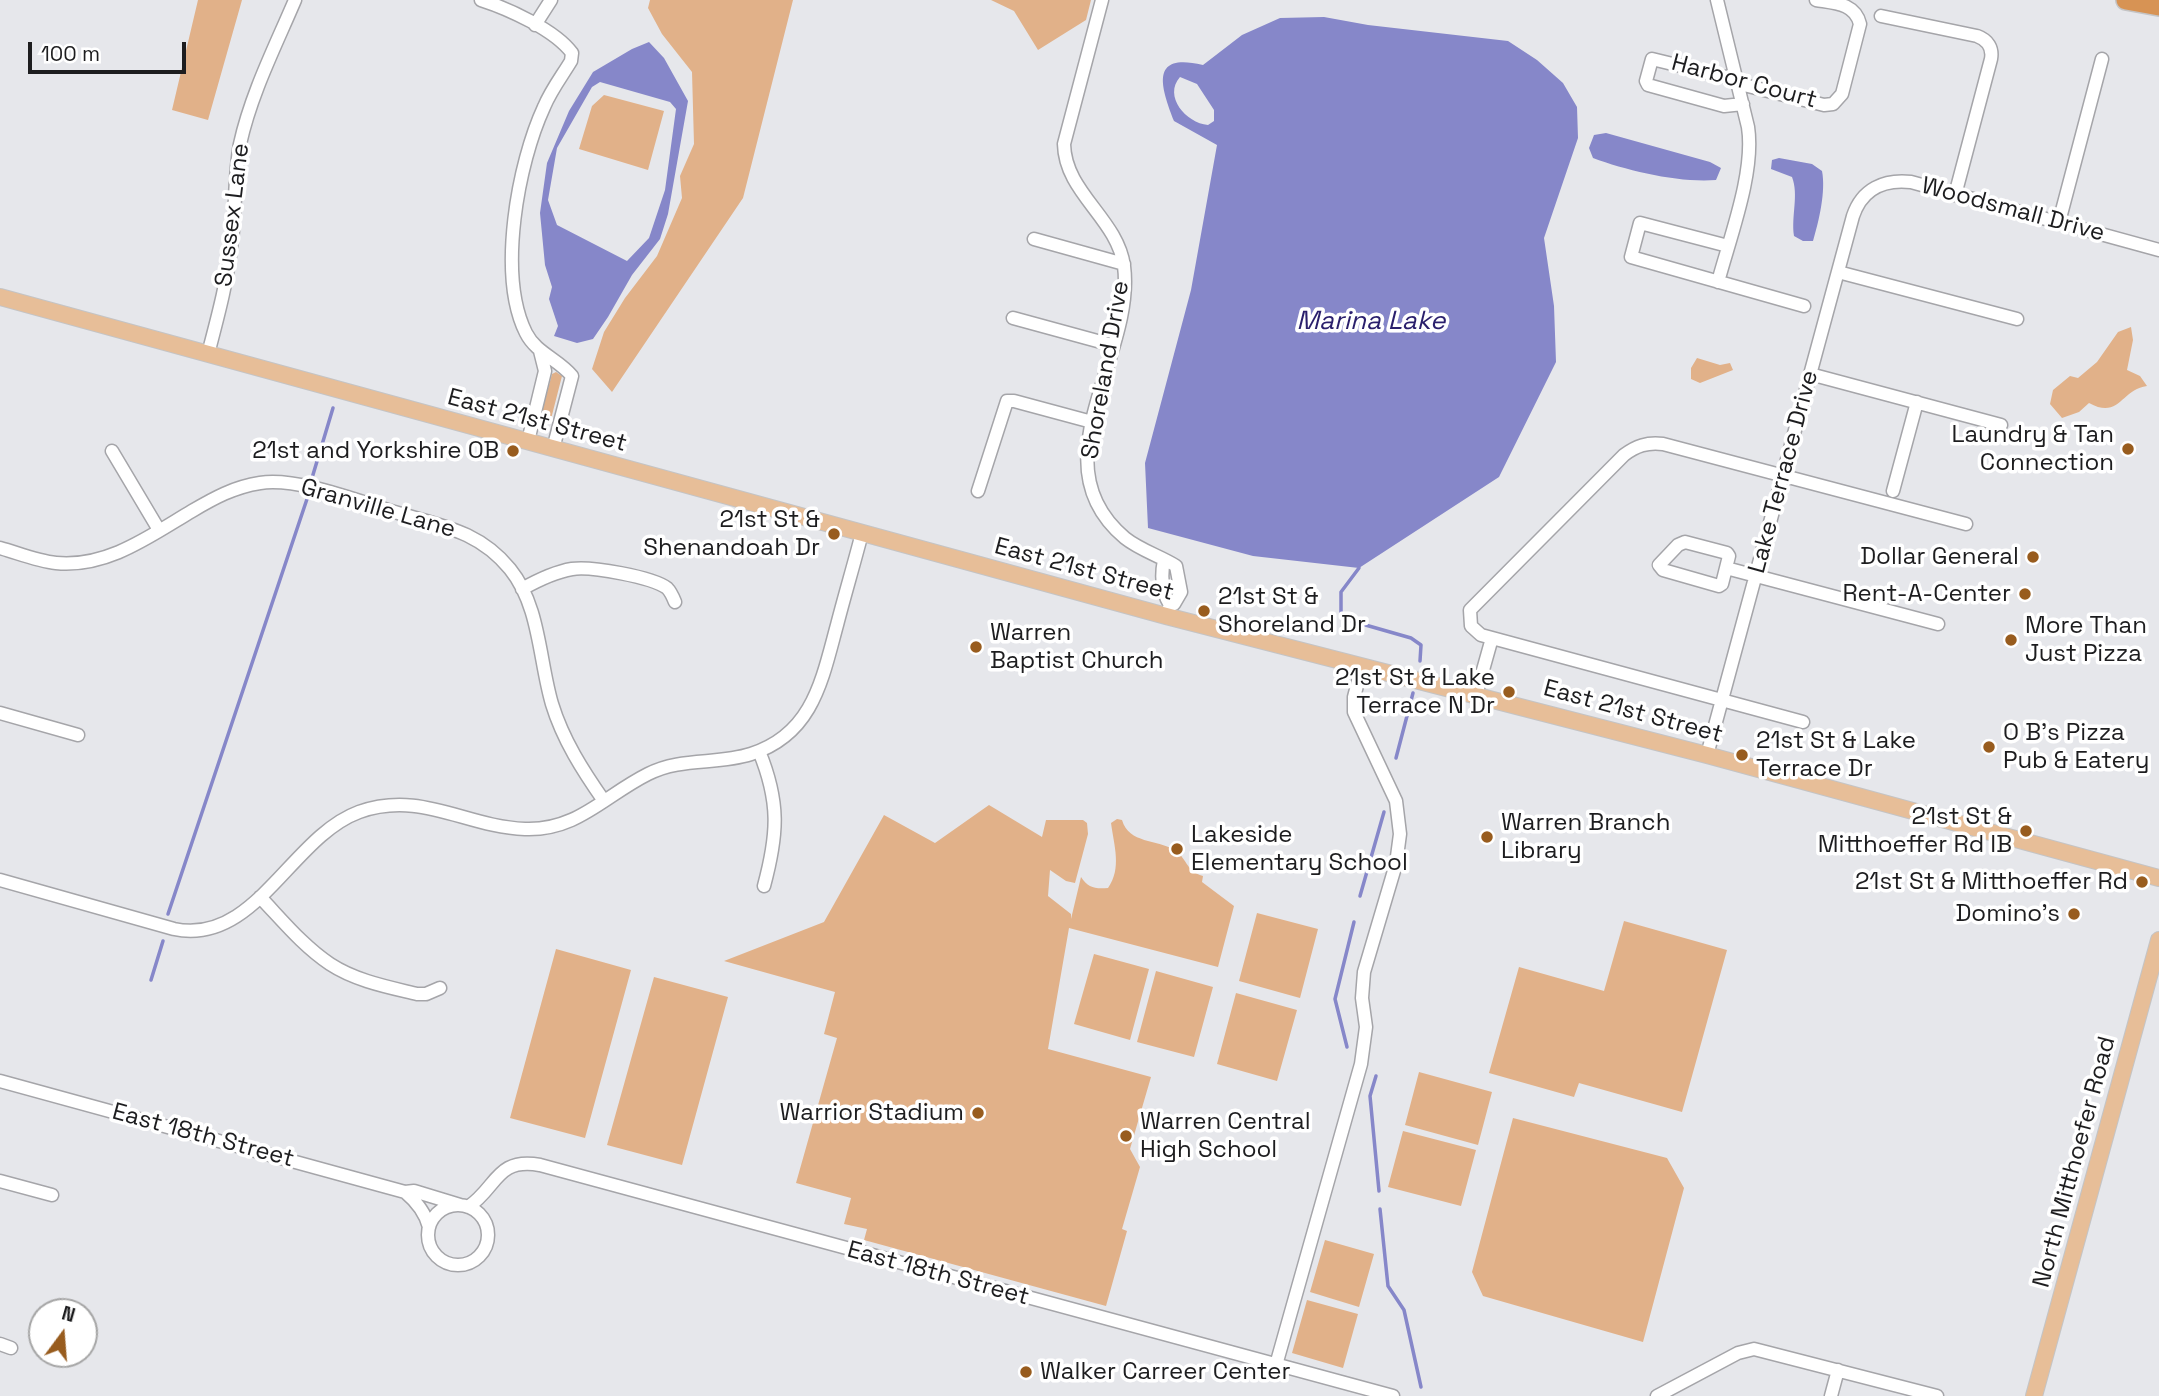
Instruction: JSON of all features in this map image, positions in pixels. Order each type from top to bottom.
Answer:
[{"type":"highway","points":[[2126,0],[2159,6]]},
{"type":"main road","name":"East 21st Street","points":[[0,297],[862,533],[1168,611],[1362,667],[1707,755],[2159,878]]},
{"type":"main road","name":"North Mitthoefer Road","points":[[2035,1396],[2159,940]]},
{"type":"street","name":"Sussex Lane","points":[[208,354],[228,273],[241,140],[257,90],[295,0]]},
{"type":"street","points":[[481,0],[535,25],[562,43],[572,55],[537,124],[521,181],[514,221],[513,268],[518,309],[527,335],[540,351],[564,367],[572,376],[553,449]]},
{"type":"street","points":[[535,25],[551,0]]},
{"type":"street","name":"Shoreland Drive","points":[[1102,0],[1065,139],[1065,155],[1073,180],[1108,228],[1124,264],[1122,307],[1092,422],[1087,464],[1096,502],[1108,520],[1124,537],[1176,566],[1181,584],[1178,599],[1168,611]]},
{"type":"street","points":[[1717,0],[1748,131],[1749,157],[1718,282]]},
{"type":"street","name":"Harbor Court","points":[[1742,104],[1724,106],[1648,85],[1646,81],[1654,58],[1824,105],[1835,103],[1842,94],[1860,24],[1857,14],[1846,6],[1816,0]]},
{"type":"street","points":[[1881,16],[1977,36],[1985,40],[1991,48],[1992,60],[1955,195]]},
{"type":"street","points":[[2059,222],[2102,59]]},
{"type":"street","name":"Woodsmall Drive","points":[[1868,192],[1886,182],[1901,181],[2159,250]]},
{"type":"street","name":"Lake Terrace Drive","points":[[1707,755],[1854,211],[1868,192]]},
{"type":"street","points":[[1728,246],[1640,223],[1631,255],[1633,259],[1804,306]]},
{"type":"street","points":[[1034,239],[1124,264]]},
{"type":"street","points":[[1838,272],[2017,320]]},
{"type":"street","points":[[1013,318],[1112,345]]},
{"type":"street","points":[[528,442],[545,371],[540,351]]},
{"type":"street","points":[[1810,374],[2001,425]]},
{"type":"street","points":[[978,491],[1007,401],[1092,422]]},
{"type":"street","points":[[1893,491],[1917,402]]},
{"type":"street","points":[[1476,695],[1492,638],[1472,629],[1469,617],[1474,606],[1624,455],[1644,444],[1663,444],[1966,524]]},
{"type":"street","points":[[111,451],[159,530]]},
{"type":"street","name":"Granville Lane","points":[[0,548],[44,561],[84,562],[113,555],[218,495],[262,482],[294,484],[470,535],[499,557],[511,570],[522,589],[532,615],[558,720],[584,772],[604,802]]},
{"type":"street","points":[[0,880],[183,931],[208,929],[231,920],[260,897],[325,831],[366,810],[416,805],[514,828],[534,829],[570,822],[634,781],[666,767],[694,761],[736,758],[759,751],[780,740],[794,728],[816,697],[862,533]]},
{"type":"street","points":[[1685,542],[1727,553],[1729,556],[1726,568],[1719,586],[1662,570],[1658,565],[1678,545],[1685,542]]},
{"type":"street","points":[[1164,560],[1163,583],[1168,611]]},
{"type":"street","points":[[522,589],[548,575],[586,568],[615,572],[660,584],[669,590],[675,602]]},
{"type":"street","points":[[1726,568],[1938,624]]},
{"type":"street","name":"East 21st Street","points":[[1492,638],[1803,722]]},
{"type":"street","points":[[1276,1365],[1361,1064],[1366,1027],[1362,998],[1364,972],[1399,850],[1396,801],[1354,712],[1354,697],[1362,667]]},
{"type":"street","points":[[0,713],[78,735]]},
{"type":"street","points":[[759,751],[772,787],[776,820],[775,843],[764,886]]},
{"type":"street","points":[[260,897],[312,950],[341,970],[363,980],[415,994],[426,994],[440,988]]},
{"type":"street","name":"East 18th Street","points":[[0,1081],[464,1206],[482,1195],[496,1176],[514,1164],[540,1165],[1393,1396]]},
{"type":"street","points":[[0,1181],[52,1195]]},
{"type":"street","points":[[405,1192],[417,1202],[426,1216],[429,1242],[433,1251],[439,1258],[456,1265],[472,1262],[484,1250],[488,1234],[486,1213],[491,1184]]},
{"type":"street","points":[[429,1227],[442,1209],[464,1206],[478,1212],[487,1226]]},
{"type":"street","points":[[1657,1396],[1738,1353],[1754,1349],[1937,1396]]},
{"type":"street","points":[[1831,1396],[1838,1370]]},
{"type":"shaded area","points":[[198,0],[242,0],[208,120],[172,110]]},
{"type":"shaded area","points":[[650,0],[793,0],[743,198],[612,392],[592,369],[604,332],[625,298],[657,256],[682,198],[680,176],[694,144],[692,72],[662,34],[648,8]]},
{"type":"shaded area","points":[[991,0],[1091,0],[1086,20],[1038,50],[1014,11]]},
{"type":"shaded area","points":[[604,95],[664,111],[648,170],[579,149],[592,106]]},
{"type":"shaded area","points":[[2131,327],[2133,340],[2127,370],[2140,376],[2147,386],[2131,392],[2114,406],[2107,408],[2089,403],[2079,412],[2062,418],[2050,404],[2053,390],[2070,376],[2078,378],[2097,362],[2118,332]]},
{"type":"shaded area","points":[[1697,358],[1720,365],[1730,363],[1733,370],[1700,383],[1691,379],[1691,368]]},
{"type":"shaded area","points":[[556,372],[562,376],[551,419],[544,420],[541,414],[552,374]]},
{"type":"shaded area","points":[[989,805],[1042,837],[1046,820],[1083,820],[1087,823],[1088,834],[1075,883],[1066,881],[1050,870],[1048,896],[1071,914],[1071,919],[1081,877],[1086,884],[1096,888],[1108,888],[1112,880],[1116,857],[1111,823],[1117,819],[1122,820],[1126,828],[1137,837],[1178,853],[1193,871],[1203,876],[1202,882],[1234,906],[1218,967],[1069,928],[1048,1049],[1151,1077],[1130,1149],[1140,1167],[1122,1229],[1127,1231],[1106,1306],[864,1240],[867,1229],[844,1224],[851,1198],[796,1183],[837,1038],[824,1034],[835,992],[724,961],[824,922],[884,815],[935,843]]},
{"type":"shaded area","points":[[1257,913],[1318,929],[1300,998],[1239,981]]},
{"type":"shaded area","points":[[1624,921],[1727,950],[1682,1112],[1579,1083],[1574,1097],[1489,1073],[1519,967],[1604,991]]},
{"type":"shaded area","points":[[556,949],[631,970],[585,1138],[510,1118]]},
{"type":"shaded area","points":[[1094,954],[1149,969],[1130,1040],[1074,1024]]},
{"type":"shaded area","points":[[1156,971],[1213,987],[1194,1057],[1137,1042]]},
{"type":"shaded area","points":[[654,977],[728,997],[682,1165],[607,1145]]},
{"type":"shaded area","points":[[1236,993],[1297,1010],[1277,1081],[1217,1064]]},
{"type":"shaded area","points":[[1419,1072],[1492,1092],[1478,1145],[1405,1125]]},
{"type":"shaded area","points":[[1513,1118],[1667,1158],[1684,1188],[1643,1342],[1483,1296],[1472,1272]]},
{"type":"shaded area","points":[[1403,1131],[1476,1150],[1461,1206],[1388,1187]]},
{"type":"shaded area","points":[[1325,1240],[1374,1254],[1359,1307],[1310,1292]]},
{"type":"shaded area","points":[[1307,1300],[1358,1314],[1343,1368],[1292,1353]]},
{"type":"water","name":"Marina Lake","points":[[1324,17],[1368,25],[1508,41],[1537,60],[1563,83],[1577,107],[1578,138],[1544,238],[1554,306],[1556,362],[1499,477],[1359,568],[1253,556],[1148,528],[1145,463],[1191,290],[1217,145],[1174,121],[1165,96],[1163,75],[1174,63],[1203,65],[1242,35],[1280,18]],"holes":[[[1180,77],[1197,84],[1214,110],[1214,121],[1208,125],[1185,114],[1176,100],[1175,84]]]},
{"type":"water","points":[[649,42],[664,58],[688,101],[668,214],[660,239],[632,275],[593,339],[577,343],[554,336],[558,326],[549,299],[552,287],[545,265],[540,213],[547,163],[569,111],[593,72]],"holes":[[[600,82],[670,102],[676,109],[665,190],[649,238],[627,261],[557,225],[548,200],[557,148],[592,87]]]},
{"type":"water","points":[[1606,133],[1710,162],[1721,168],[1716,180],[1686,180],[1607,163],[1593,158],[1589,148],[1594,135]]},
{"type":"water","points":[[1779,158],[1812,164],[1822,171],[1820,215],[1813,241],[1803,241],[1794,236],[1795,191],[1792,177],[1771,169],[1772,160]]},
{"type":"waterway","points":[[312,478],[333,408]]},
{"type":"waterway","points":[[168,914],[307,499]]},
{"type":"waterway","points":[[1359,568],[1341,592],[1341,618],[1411,638],[1421,645],[1420,661]]},
{"type":"waterway","points":[[1396,758],[1413,693]]},
{"type":"waterway","points":[[1360,896],[1384,812]]},
{"type":"waterway","points":[[1347,1047],[1335,999],[1354,922]]},
{"type":"waterway","points":[[151,980],[163,941]]},
{"type":"waterway","points":[[1376,1076],[1370,1096],[1379,1191]]},
{"type":"waterway","points":[[1380,1209],[1388,1286],[1404,1310],[1421,1387]]},
{"type":"place","name":"Laundry & Tan Connection","points":[[2128,449]]},
{"type":"place","name":"21st and Yorkshire OB","points":[[513,451]]},
{"type":"place","name":"21st St & Shenandoah Dr","points":[[834,534]]},
{"type":"place","name":"Dollar General","points":[[2033,557]]},
{"type":"place","name":"Rent-A-Center","points":[[2025,594]]},
{"type":"place","name":"21st St & Shoreland Dr","points":[[1204,611]]},
{"type":"place","name":"More Than Just Pizza","points":[[2011,640]]},
{"type":"place","name":"Warren Baptist Church","points":[[976,647]]},
{"type":"place","name":"21st St & Lake Terrace N Dr","points":[[1509,692]]},
{"type":"place","name":"O B's Pizza Pub & Eatery","points":[[1989,747]]},
{"type":"place","name":"21st St & Lake Terrace Dr","points":[[1742,755]]},
{"type":"place","name":"21st St & Mitthoeffer Rd IB","points":[[2026,831]]},
{"type":"place","name":"Warren Branch Library","points":[[1487,837]]},
{"type":"place","name":"Lakeside Elementary School","points":[[1177,849]]},
{"type":"place","name":"21st St & Mitthoeffer Rd","points":[[2142,882]]},
{"type":"place","name":"Domino's","points":[[2074,914]]},
{"type":"place","name":"Warrior Stadium","points":[[978,1113]]},
{"type":"place","name":"Warren Central High School","points":[[1126,1136]]},
{"type":"place","name":"Walker Carreer Center","points":[[1026,1372]]}]
